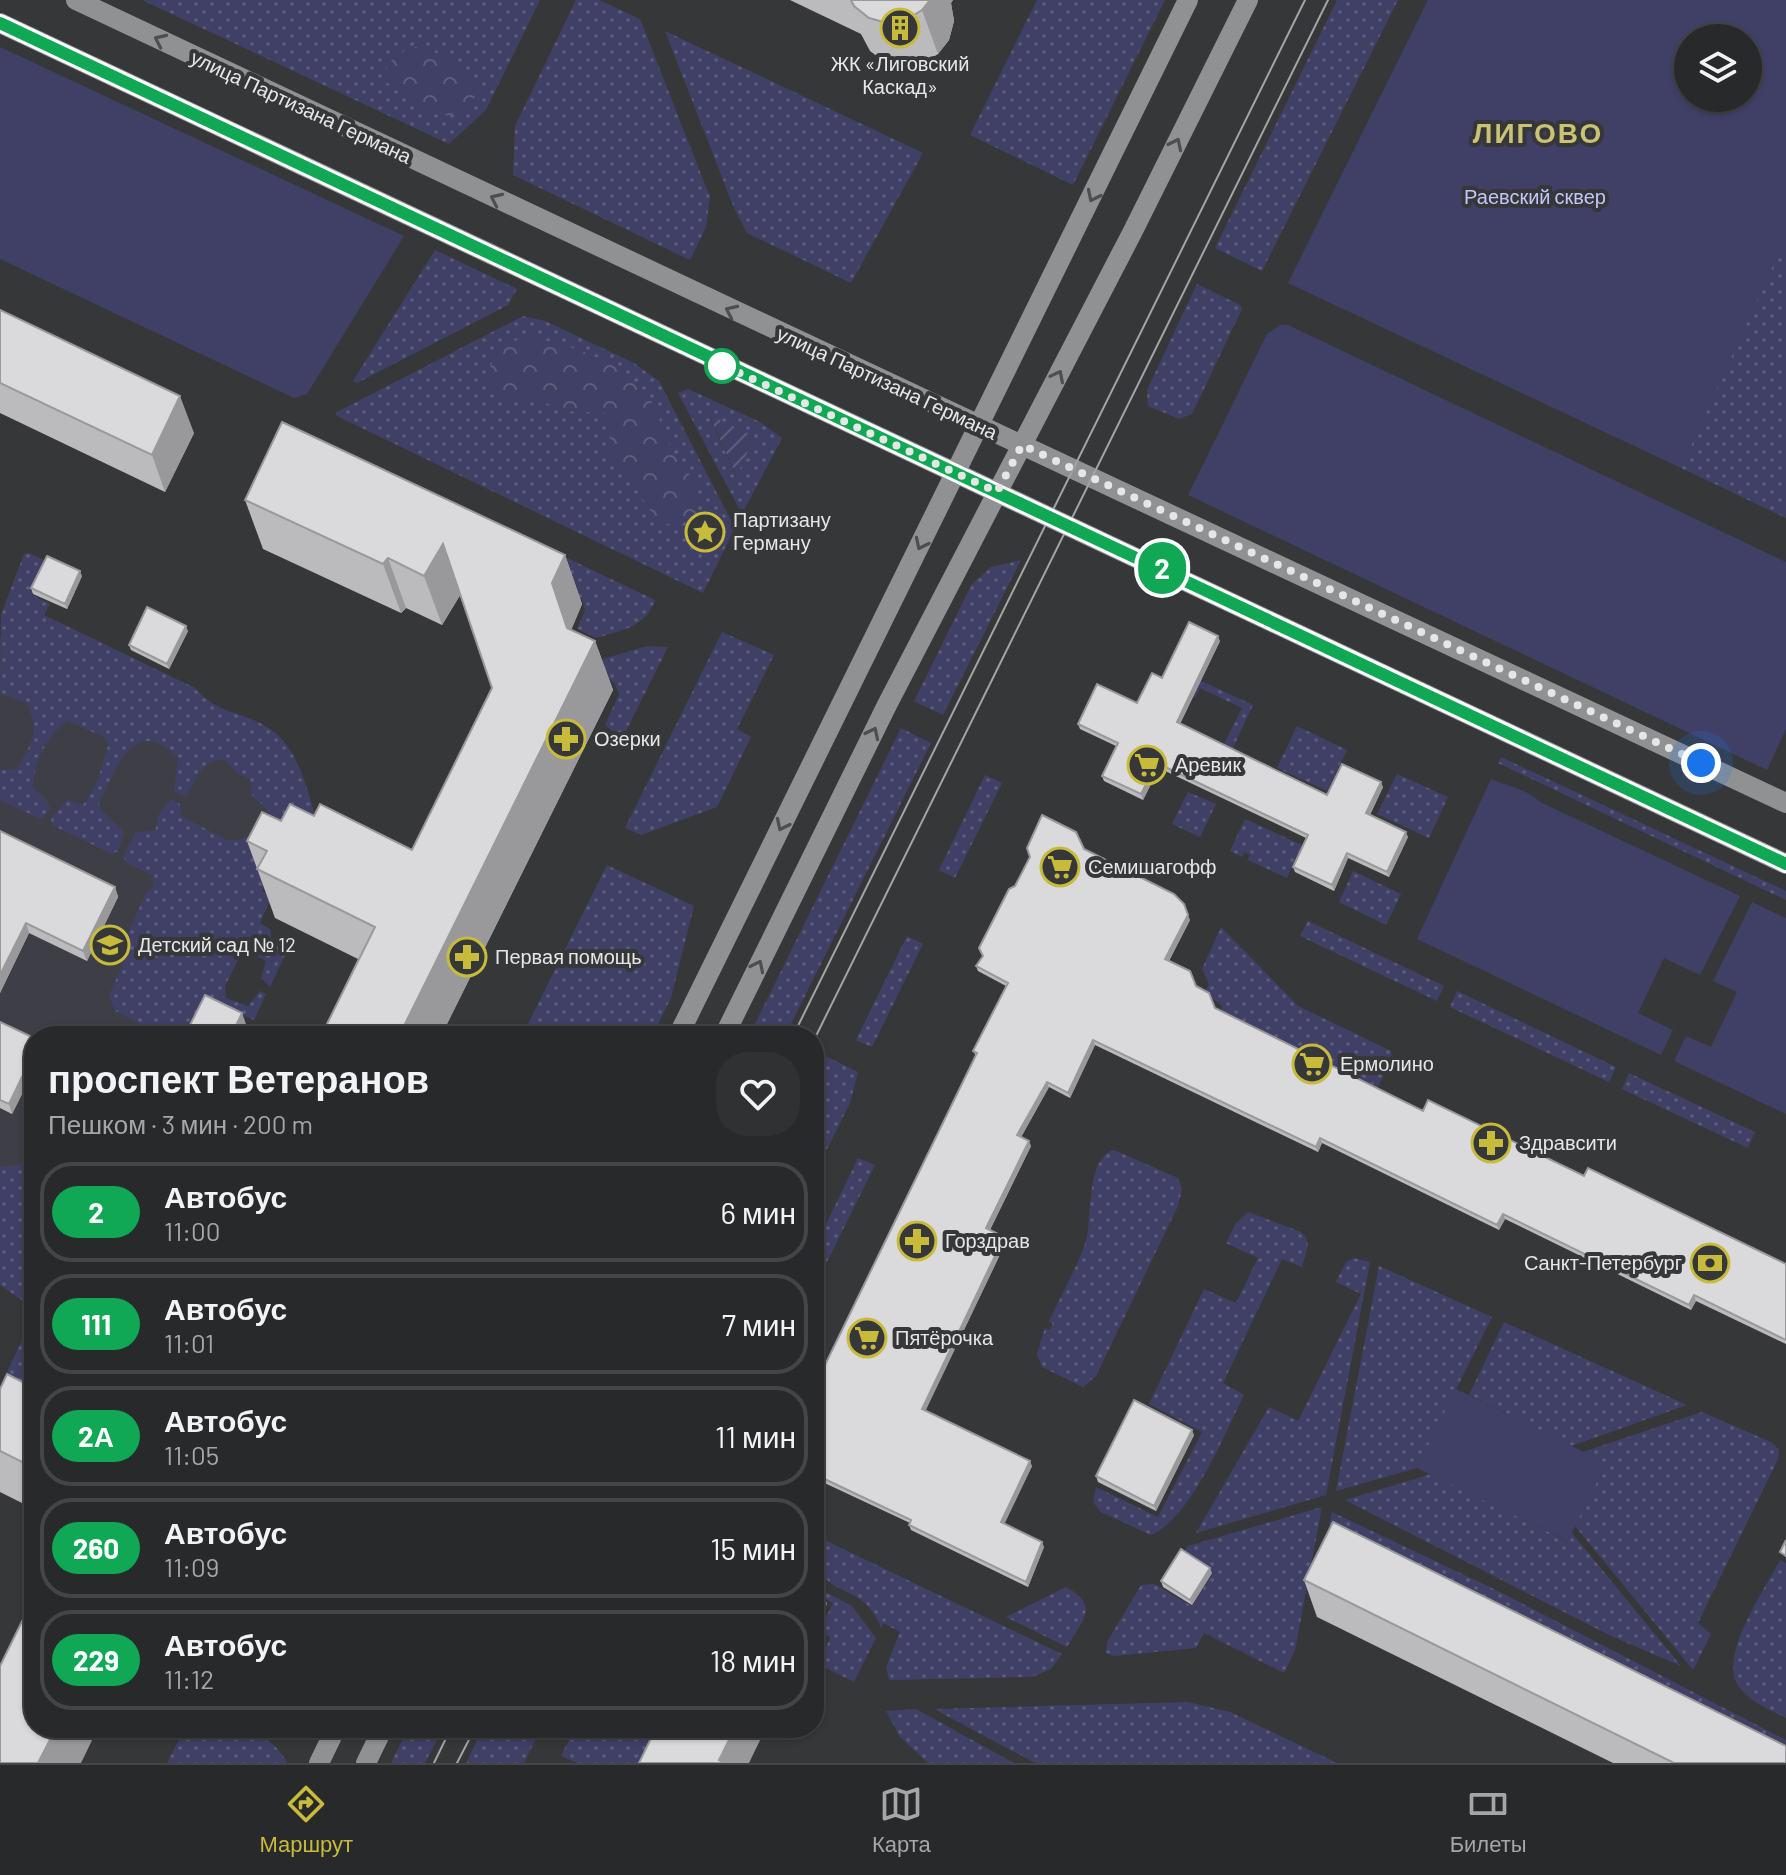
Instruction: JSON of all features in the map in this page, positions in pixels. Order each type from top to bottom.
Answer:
[{"type":"main road","name":"улица Партизана Германа","points":[[76,0],[1786,803]]},
{"type":"main road","points":[[683,1026],[1188,0]]},
{"type":"main road","points":[[729,1026],[887,705],[1248,0]]},
{"type":"main road","points":[[0,23],[1786,864]]},
{"type":"main road","points":[[319,1763],[331,1738]]},
{"type":"main road","points":[[366,1763],[378,1738]]},
{"type":"shaded area","name":"Детский сад № 12","points":[[0,636],[304,776],[180,1026],[24,1026],[24,1217],[0,1206]]},
{"type":"green space","points":[[142,0],[540,0],[486,110],[449,144]]},
{"type":"green space","points":[[576,0],[599,0],[640,19],[710,197],[706,227],[690,260],[513,175],[515,126]]},
{"type":"green space","points":[[1037,0],[1165,0],[1073,185],[970,135]]},
{"type":"green space","points":[[1337,0],[1398,0],[1262,271],[1215,248]]},
{"type":"green space","name":"Раевский сквер","points":[[1428,0],[1786,0],[1786,237],[1681,468],[1288,283]]},
{"type":"green space","points":[[665,31],[923,153],[851,283],[747,233],[734,208]]},
{"type":"green space","points":[[411,46],[443,57],[479,91],[468,106],[457,113],[433,113],[384,80],[388,63]]},
{"type":"green space","points":[[0,47],[404,236],[307,394],[294,398],[0,259]]},
{"type":"green space","points":[[1786,88],[1786,518],[1681,468],[1670,419]]},
{"type":"green space","points":[[435,250],[517,289],[508,305],[357,383],[353,381]]},
{"type":"green space","points":[[1197,284],[1240,305],[1242,309],[1192,414],[1179,419],[1148,406],[1147,390]]},
{"type":"green space","points":[[523,316],[545,321],[634,363],[659,381],[735,528],[703,593],[335,413]]},
{"type":"green space","points":[[1280,325],[1288,325],[1786,562],[1786,729],[1767,770],[1188,495],[1267,334]]},
{"type":"green space","points":[[527,336],[596,357],[627,375],[640,387],[654,406],[671,447],[695,484],[697,513],[678,527],[657,521],[628,476],[610,461],[608,445],[613,427],[606,413],[565,411],[536,399],[500,399],[486,389],[489,370],[497,355],[509,344]]},
{"type":"green space","points":[[688,389],[760,422],[782,438],[742,514],[678,393]],"holes":[[[709,416],[754,436],[736,476]]]},
{"type":"green space","points":[[709,415],[754,436],[737,477]]},
{"type":"green space","points":[[24,554],[46,561],[32,595],[50,604],[44,615],[195,688],[213,704],[260,723],[282,739],[299,766],[324,845],[277,857],[262,891],[272,896],[260,923],[270,929],[272,943],[288,949],[270,987],[261,978],[266,961],[250,952],[240,956],[225,986],[226,998],[248,1006],[260,991],[266,994],[254,1020],[206,1000],[192,1026],[144,1026],[115,1011],[109,995],[127,955],[121,949],[147,891],[153,888],[153,875],[128,864],[123,857],[136,832],[155,831],[159,814],[171,799],[180,804],[181,816],[229,841],[256,834],[265,825],[270,812],[252,795],[250,779],[237,773],[225,760],[217,761],[205,766],[186,796],[174,792],[178,758],[149,741],[138,743],[128,750],[120,762],[99,803],[100,809],[124,832],[118,851],[112,854],[52,825],[51,818],[67,800],[83,805],[97,783],[108,746],[104,737],[67,721],[47,742],[36,769],[33,788],[48,802],[46,814],[41,819],[0,800],[0,770],[17,769],[34,729],[26,703],[0,693],[1,615]]},
{"type":"green space","points":[[565,557],[655,600],[651,609],[632,626],[596,638],[577,629],[585,610],[582,599],[555,586]]},
{"type":"green space","points":[[1021,560],[943,715],[914,701],[972,584],[991,567]]},
{"type":"green space","points":[[722,632],[774,655],[737,729],[751,737],[717,807],[641,835],[625,828]]},
{"type":"green space","points":[[647,646],[668,647],[622,739],[605,725],[619,694],[614,682],[596,674],[603,659]]},
{"type":"green space","points":[[1197,679],[1253,705],[1231,752],[1222,748],[1242,708],[1200,688],[1195,698],[1190,696]]},
{"type":"green space","points":[[1297,726],[1347,750],[1327,791],[1277,768]]},
{"type":"green space","points":[[901,728],[931,743],[790,1026],[754,1026]]},
{"type":"green space","points":[[1501,757],[1786,891],[1786,900],[1498,763]]},
{"type":"green space","points":[[1397,774],[1448,797],[1429,838],[1377,814]]},
{"type":"green space","points":[[985,775],[1002,783],[955,878],[939,870]]},
{"type":"green space","points":[[1491,779],[1523,791],[1540,802],[1740,896],[1700,975],[1664,958],[1638,1013],[1673,1030],[1661,1055],[1417,939]]},
{"type":"green space","points":[[1188,792],[1216,804],[1200,837],[1172,824]]},
{"type":"green space","points":[[1245,819],[1302,845],[1287,878],[1248,860],[1250,855],[1244,852],[1242,857],[1230,851]]},
{"type":"green space","points":[[607,865],[694,906],[671,998],[657,1026],[527,1026]]},
{"type":"green space","points":[[1353,871],[1401,894],[1386,925],[1339,902]]},
{"type":"green space","points":[[1752,902],[1786,918],[1786,1114],[1674,1061],[1686,1036],[1711,1047],[1737,992],[1713,981]]},
{"type":"green space","points":[[1308,921],[1444,986],[1437,1001],[1300,936]]},
{"type":"green space","points":[[1221,927],[1298,1006],[1391,1051],[1392,1058],[1378,1087],[1221,1011],[1222,1006],[1205,992],[1209,984],[1202,969]]},
{"type":"green space","points":[[907,936],[923,944],[872,1047],[856,1040]]},
{"type":"green space","points":[[1457,991],[1616,1067],[1609,1082],[1450,1007]]},
{"type":"green space","points":[[824,1055],[858,1072],[850,1103],[824,1155]]},
{"type":"green space","points":[[1629,1073],[1755,1132],[1748,1148],[1622,1089]]},
{"type":"green space","points":[[1114,1150],[1178,1178],[1182,1189],[1178,1206],[1096,1376],[1083,1387],[1042,1367],[1037,1354],[1045,1328],[1050,1330],[1053,1324],[1049,1321],[1086,1241],[1098,1164]]},
{"type":"green space","points":[[858,1158],[875,1165],[824,1268],[824,1228]]},
{"type":"green space","points":[[24,1159],[24,1304],[0,1285],[0,1167],[19,1165]]},
{"type":"green space","points":[[1248,1212],[1301,1232],[1306,1237],[1308,1246],[1302,1267],[1282,1259],[1223,1383],[1244,1395],[1217,1452],[1180,1511],[1166,1526],[1151,1535],[1101,1512],[1093,1502],[1096,1487],[1158,1517],[1202,1432],[1149,1404],[1204,1289],[1236,1303],[1258,1258],[1226,1243],[1236,1223]]},
{"type":"green space","points":[[1354,1258],[1370,1262],[1326,1495],[1196,1533],[1269,1407],[1298,1421],[1361,1294],[1336,1282],[1346,1262]]},
{"type":"green space","points":[[1379,1266],[1492,1317],[1417,1468],[1336,1491]]},
{"type":"green space","points":[[1504,1322],[1687,1405],[1571,1446],[1469,1395]]},
{"type":"green space","points":[[24,1336],[24,1419],[0,1423],[0,1387]]},
{"type":"green space","points":[[1456,1389],[1606,1463],[1568,1541],[1417,1468]]},
{"type":"green space","points":[[1702,1412],[1773,1443],[1779,1450],[1778,1459],[1698,1623],[1711,1634],[1693,1670],[1575,1526],[1606,1463],[1583,1452]]},
{"type":"green space","points":[[1431,1474],[1567,1541],[1572,1533],[1681,1666],[1609,1635],[1345,1500]]},
{"type":"green space","points":[[1322,1507],[1295,1650],[1284,1673],[1204,1633],[1196,1648],[1114,1656],[1106,1653],[1107,1642],[1141,1585],[1154,1584],[1192,1606],[1213,1573],[1183,1554],[1188,1546]]},
{"type":"green space","points":[[1332,1512],[1500,1592],[1786,1740],[1786,1763],[1316,1591]]},
{"type":"green space","points":[[824,1540],[1062,1654],[1051,1669],[1032,1677],[889,1680],[886,1667],[900,1632],[883,1623],[881,1628],[872,1611],[862,1601],[824,1575]]},
{"type":"green space","points":[[1780,1560],[1786,1563],[1786,1718],[1749,1697],[1739,1687],[1734,1674],[1738,1641]]},
{"type":"green space","points":[[1066,1587],[1077,1594],[1086,1607],[1083,1621],[1067,1647],[1006,1617]]},
{"type":"green space","points":[[824,1591],[852,1606],[876,1638],[854,1682],[824,1667],[824,1654],[830,1637],[824,1634],[824,1621],[833,1603],[824,1598]]},
{"type":"green space","points":[[1188,1702],[1230,1712],[1337,1763],[1035,1763],[934,1709]]},
{"type":"green space","points":[[916,1709],[1014,1763],[928,1763],[900,1737],[886,1711]]},
{"type":"green space","points":[[180,1738],[262,1738],[279,1750],[287,1763],[167,1763]]},
{"type":"green space","points":[[403,1738],[438,1738],[425,1763],[391,1763]]},
{"type":"green space","points":[[478,1738],[536,1738],[524,1763],[466,1763]]},
{"type":"green space","points":[[570,1738],[681,1738],[666,1763],[577,1763],[561,1756]]},
{"type":"building","points":[[851,0],[930,0],[922,10],[906,20],[887,23],[869,18]]},
{"type":"building","points":[[0,310],[180,396],[152,455],[0,383]]},
{"type":"building","points":[[282,422],[565,555],[552,583],[567,628],[595,641],[404,1026],[326,1026],[375,927],[257,869],[267,851],[247,841],[262,812],[281,821],[290,804],[314,816],[320,804],[412,850],[492,688],[443,544],[424,576],[388,558],[383,564],[245,500]]},
{"type":"building","points":[[47,556],[80,571],[65,604],[31,588]]},
{"type":"building","points":[[147,607],[186,626],[167,664],[129,645]]},
{"type":"building","points":[[1189,622],[1218,636],[1177,722],[1327,795],[1342,764],[1381,782],[1366,813],[1406,832],[1387,872],[1347,853],[1332,885],[1293,867],[1308,835],[1157,763],[1141,794],[1102,776],[1118,743],[1078,724],[1097,684],[1137,703],[1152,673],[1162,678]]},
{"type":"building","points":[[1042,815],[1076,832],[1084,849],[1174,894],[1184,904],[1188,915],[1165,959],[1190,971],[1196,986],[1209,993],[1215,1008],[1423,1111],[1428,1100],[1584,1176],[1588,1168],[1786,1264],[1786,1340],[1694,1295],[1689,1305],[1503,1214],[1497,1225],[1320,1138],[1316,1147],[1093,1040],[1068,1093],[1047,1082],[1017,1135],[1029,1141],[986,1228],[1004,1237],[922,1409],[1030,1461],[1001,1522],[1042,1542],[1026,1582],[909,1525],[911,1520],[824,1479],[824,1367],[1008,983],[976,966],[983,956],[979,948],[1009,889],[1015,886],[1030,857],[1027,848]]},
{"type":"building","points":[[0,831],[115,887],[83,951],[26,923],[0,975]]},
{"type":"building","points":[[205,995],[242,1013],[236,1026],[190,1026]]},
{"type":"building","points":[[0,1022],[24,1033],[24,1073],[9,1104],[0,1100]]},
{"type":"building","points":[[7,1374],[24,1383],[24,1463],[0,1451],[0,1389]]},
{"type":"building","points":[[1134,1400],[1192,1430],[1154,1506],[1096,1476]]},
{"type":"building","points":[[1333,1522],[1786,1746],[1786,1763],[1674,1763],[1304,1580]]},
{"type":"building","points":[[1786,1540],[1786,1556],[1780,1552]]},
{"type":"building","points":[[1181,1549],[1210,1568],[1190,1600],[1161,1581]]},
{"type":"building","points":[[24,1617],[24,1738],[51,1738],[38,1763],[0,1763],[0,1666]]},
{"type":"building","points":[[651,1738],[730,1738],[719,1760],[725,1763],[639,1763]]},
{"type":"tram line","points":[[798,1026],[1305,0]]},
{"type":"tram line","points":[[821,1026],[1328,0]]},
{"type":"tram line","points":[[434,1763],[446,1738]]},
{"type":"tram line","points":[[457,1763],[470,1738]]},
{"type":"bus line","name":"2","points":[[0,23],[813,409],[1131,553],[1786,864]]},
{"type":"place","name":"ЖК «Лиговский Каскад»","points":[[900,28]]},
{"type":"place","name":"Партизану Герману","points":[[705,532]]},
{"type":"place","name":"Озерки","points":[[566,739]]},
{"type":"place","name":"Аревик","points":[[1147,765]]},
{"type":"place","name":"Семишагофф","points":[[1060,867]]},
{"type":"place","name":"Детский сад № 12","points":[[110,945]]},
{"type":"place","name":"Первая помощь","points":[[467,957]]},
{"type":"place","name":"Ермолино","points":[[1312,1064]]},
{"type":"place","name":"Здравсити","points":[[1491,1143]]},
{"type":"place","name":"Горздрав","points":[[917,1241]]},
{"type":"place","name":"Санкт-Петербург","points":[[1710,1263]]},
{"type":"place","name":"Пятёрочка","points":[[867,1338]]},
{"type":"district","name":"ЛИГОВО","points":[[1538,133]]},
{"type":"route","points":[[722,366],[718,363],[997,492],[1022,445],[1701,763]]}]
